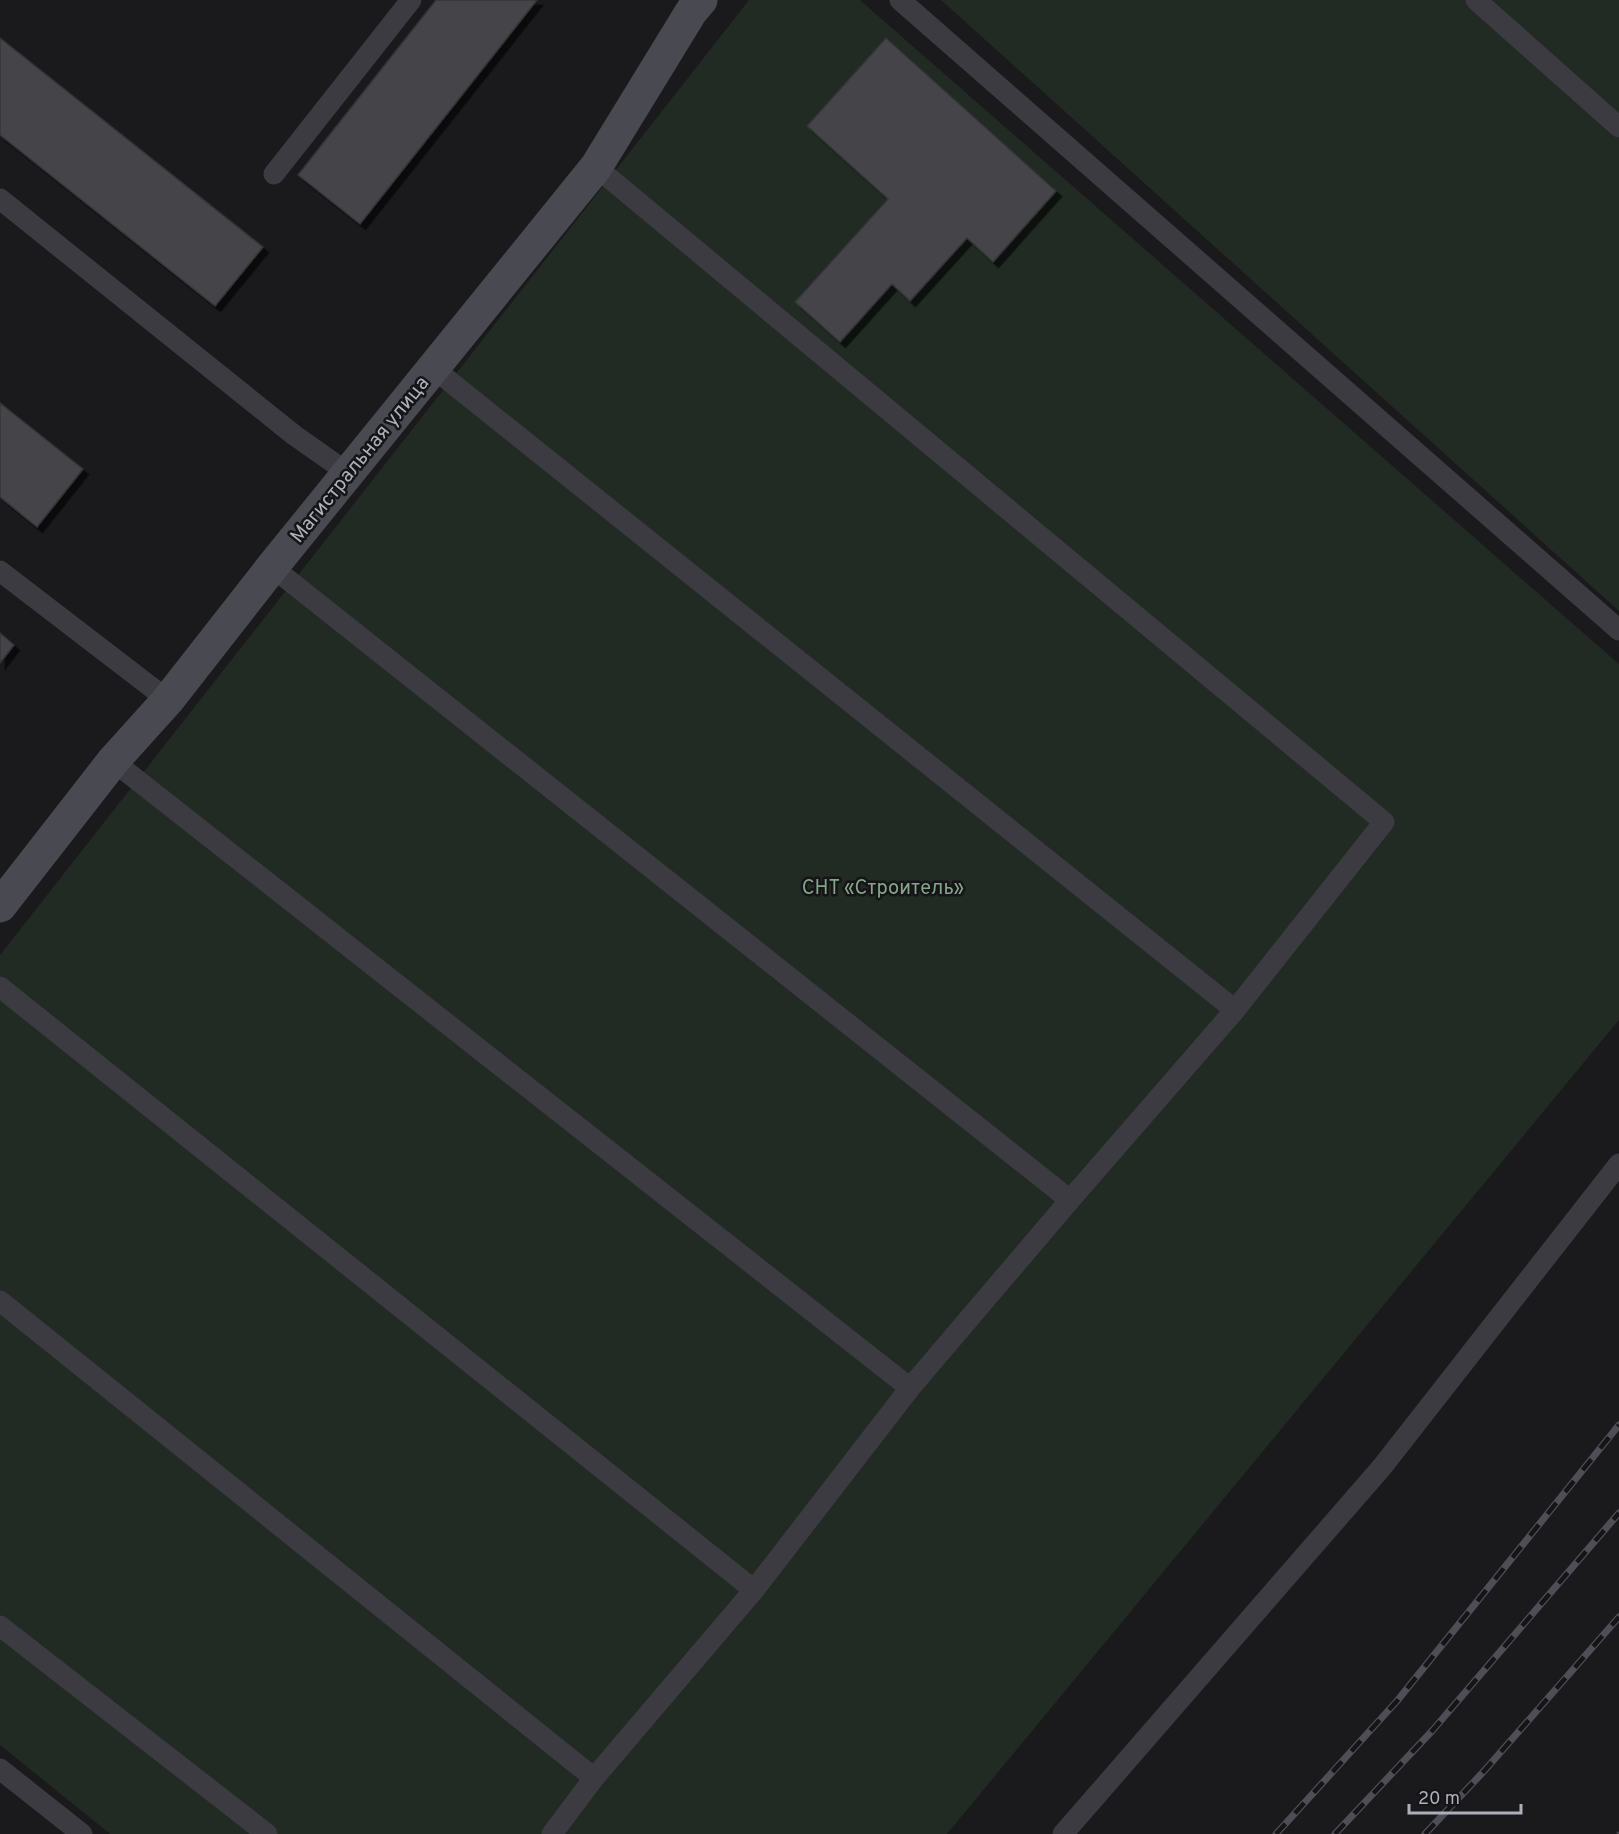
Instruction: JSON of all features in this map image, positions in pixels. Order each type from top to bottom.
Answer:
[{"type":"street","name":"Магистральная улица","points":[[0,906],[113,761],[168,700],[272,567],[596,167],[689,4]]},
{"type":"lane","points":[[274,174],[411,0]]},
{"type":"lane","points":[[900,0],[1619,630]]},
{"type":"lane","points":[[1476,0],[1619,127]]},
{"type":"lane","points":[[552,1834],[594,1778],[754,1590],[910,1388],[1235,1010],[1384,822],[596,167]]},
{"type":"lane","points":[[0,199],[294,435],[348,473]]},
{"type":"lane","points":[[433,368],[1235,1010]]},
{"type":"lane","points":[[272,567],[1070,1200]]},
{"type":"lane","points":[[0,571],[168,700]]},
{"type":"lane","points":[[113,761],[910,1388]]},
{"type":"lane","points":[[0,987],[754,1590]]},
{"type":"lane","points":[[1063,1834],[1382,1467],[1619,1164]]},
{"type":"lane","points":[[0,1301],[594,1778]]},
{"type":"lane","points":[[0,1626],[267,1834]]},
{"type":"lane","points":[[0,1769],[82,1834]]},
{"type":"green space","name":"СНТ «Строитель»","points":[[749,0],[860,0],[1619,664],[1619,1020],[947,1834],[110,1834],[0,1745],[0,955]]},
{"type":"green space","points":[[941,0],[1619,0],[1619,611]]},
{"type":"building","points":[[436,0],[537,0],[360,224],[298,175]]},
{"type":"building","points":[[0,38],[263,247],[215,306],[0,135]]},
{"type":"building","points":[[886,38],[1056,191],[993,262],[967,238],[910,301],[892,284],[840,342],[795,302],[888,199],[807,126]]},
{"type":"building","points":[[0,403],[83,469],[37,527],[0,497]]},
{"type":"building","points":[[0,633],[14,645],[0,663]]},
{"type":"railway","points":[[1276,1834],[1397,1701],[1619,1425]]},
{"type":"railway","points":[[1335,1834],[1432,1731],[1619,1513]]},
{"type":"railway","points":[[1425,1834],[1485,1770],[1619,1617]]}]
